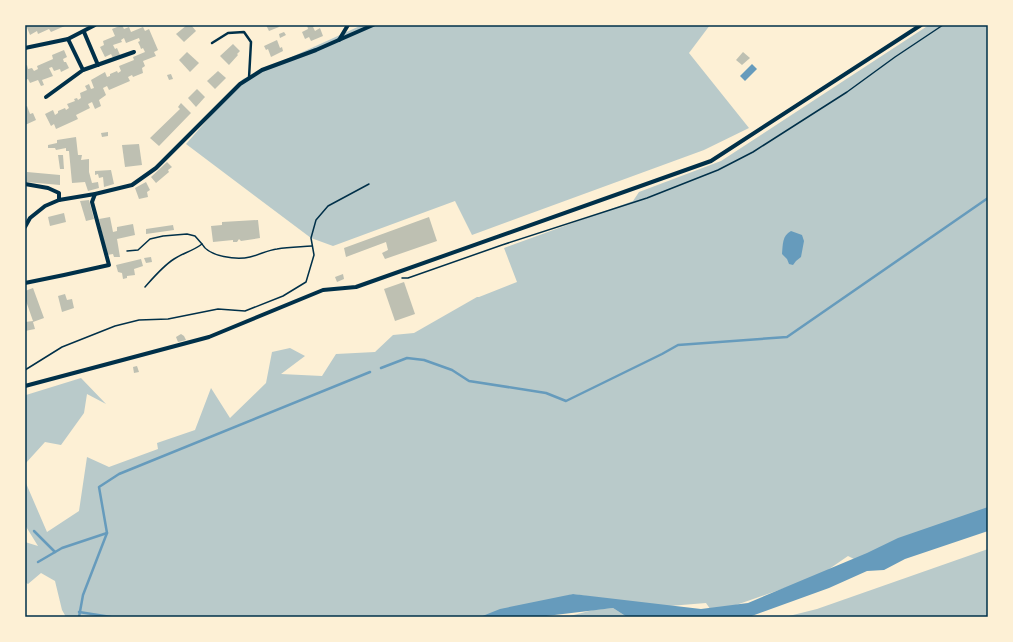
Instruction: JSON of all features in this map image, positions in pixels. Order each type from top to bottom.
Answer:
[{"type":"street","points":[[25,48],[68,39],[95,25]]},
{"type":"street","points":[[339,40],[348,25]]},
{"type":"street","points":[[25,227],[30,218],[45,206],[59,200],[95,194],[132,185],[156,168],[240,84],[249,78],[262,70],[373,25]]},
{"type":"street","points":[[25,386],[209,337],[323,290],[356,288],[711,162],[921,25]]},
{"type":"street","points":[[84,32],[98,65]]},
{"type":"street","points":[[68,39],[83,70]]},
{"type":"street","points":[[46,97],[83,70],[134,52]]},
{"type":"street","points":[[25,184],[48,188],[59,193],[59,200]]},
{"type":"street","points":[[25,283],[64,276],[109,264],[92,202],[95,194]]},
{"type":"lane","points":[[212,43],[228,33],[244,32],[251,42],[249,78]]},
{"type":"path","points":[[25,370],[62,346],[115,326],[139,320],[168,319],[218,309],[245,311],[283,296],[306,282],[314,255],[311,238],[316,220],[328,206],[369,184]]},
{"type":"path","points":[[128,251],[138,250],[150,239],[163,236],[187,234],[195,236],[202,244],[204,249],[221,256],[234,258],[250,257],[277,249],[312,246]]},
{"type":"path","points":[[145,288],[153,278],[174,260],[194,250],[202,244]]},
{"type":"shaded area","points":[[362,25],[710,25],[689,53],[749,128],[704,150],[472,235],[455,201],[333,246],[311,238],[186,144],[243,79]]},
{"type":"shaded area","points":[[929,25],[988,25],[988,513],[856,560],[848,556],[819,576],[713,613],[706,603],[657,607],[573,594],[498,617],[66,617],[62,610],[55,581],[41,573],[28,584],[25,582],[25,542],[38,546],[25,525],[25,481],[47,532],[79,511],[87,457],[109,467],[158,449],[157,443],[195,430],[211,388],[230,418],[266,383],[272,352],[290,348],[305,356],[281,374],[322,376],[336,354],[375,352],[393,335],[414,333],[477,297],[517,282],[504,248],[633,201],[639,192],[721,161]]},
{"type":"shaded area","points":[[81,378],[106,404],[87,394],[84,413],[61,445],[45,442],[25,464],[26,395]]},
{"type":"shaded area","points":[[988,549],[988,617],[785,617],[817,609]]},
{"type":"shaded area","points":[[613,608],[627,617],[566,617],[593,610]]},
{"type":"water","points":[[752,64],[757,69],[745,81],[740,76]]},
{"type":"water","points":[[791,231],[802,235],[804,241],[801,257],[793,265],[789,264],[787,259],[782,254],[784,238]]},
{"type":"water","points":[[988,507],[988,531],[905,559],[884,570],[867,571],[829,588],[749,617],[627,617],[613,608],[538,617],[480,617],[500,609],[573,594],[701,609],[748,603],[867,553],[898,538]]},
{"type":"building","points":[[26,25],[67,25],[51,32],[49,29],[38,34],[37,31],[30,35]]},
{"type":"building","points":[[122,25],[124,29],[129,27],[131,32],[143,27],[145,31],[149,29],[158,50],[154,52],[156,56],[143,61],[145,66],[142,68],[143,73],[133,77],[132,75],[128,77],[130,81],[109,90],[107,86],[103,88],[106,95],[99,100],[101,106],[95,109],[92,102],[88,104],[90,108],[76,115],[78,119],[56,129],[54,124],[51,126],[45,114],[53,110],[55,115],[58,111],[65,108],[66,110],[69,108],[67,104],[75,101],[74,99],[77,98],[78,100],[81,98],[80,93],[87,90],[85,86],[89,84],[91,89],[94,88],[91,80],[105,72],[107,77],[117,71],[118,73],[121,71],[119,66],[134,60],[133,57],[145,52],[143,48],[141,49],[138,42],[140,41],[139,38],[126,43],[124,38],[121,40],[122,42],[113,45],[115,49],[117,48],[120,55],[113,58],[111,54],[105,57],[100,47],[104,45],[103,41],[115,36],[112,29]]},
{"type":"building","points":[[187,25],[191,25],[196,31],[184,42],[176,34]]},
{"type":"building","points":[[266,25],[278,25],[279,27],[269,31]]},
{"type":"building","points":[[307,25],[315,25],[313,27],[315,31],[320,28],[323,36],[311,41],[309,37],[305,39],[302,32],[308,29]]},
{"type":"building","points":[[284,32],[286,35],[280,38],[279,34]]},
{"type":"building","points":[[277,40],[283,51],[271,57],[268,49],[266,50],[264,46]]},
{"type":"building","points":[[233,44],[240,51],[229,65],[220,56]]},
{"type":"building","points":[[64,50],[67,57],[63,59],[69,68],[61,72],[60,69],[54,71],[52,67],[49,68],[53,76],[42,80],[44,85],[41,86],[38,80],[30,83],[28,79],[25,80],[25,66],[27,65],[28,69],[32,68],[34,71],[38,69],[37,66],[53,59],[52,55]]},
{"type":"building","points":[[187,52],[199,63],[190,72],[179,60]]},
{"type":"building","points":[[743,52],[750,58],[742,65],[736,60]]},
{"type":"building","points":[[218,71],[226,78],[215,89],[207,81]]},
{"type":"building","points":[[171,74],[173,79],[169,80],[167,75]]},
{"type":"building","points":[[197,89],[205,97],[196,107],[188,98]]},
{"type":"building","points":[[181,103],[191,113],[159,146],[150,138],[180,109],[178,107]]},
{"type":"building","points":[[27,106],[30,114],[33,113],[36,120],[25,125],[25,107]]},
{"type":"building","points":[[108,132],[108,136],[102,137],[101,133]]},
{"type":"building","points":[[76,137],[78,155],[82,155],[81,160],[89,159],[89,172],[92,183],[98,182],[99,188],[88,191],[85,182],[72,183],[69,151],[66,151],[66,148],[56,150],[55,148],[48,148],[48,145],[57,143],[57,140]]},
{"type":"building","points":[[139,144],[142,165],[125,167],[122,145]]},
{"type":"building","points":[[58,155],[63,155],[64,169],[60,169]]},
{"type":"building","points":[[167,162],[172,167],[168,170],[169,172],[156,183],[151,177]]},
{"type":"building","points":[[111,170],[114,184],[104,187],[103,177],[99,178],[98,174],[95,175],[95,171]]},
{"type":"building","points":[[27,172],[60,175],[60,185],[26,182]]},
{"type":"building","points":[[146,182],[150,190],[147,192],[148,197],[139,199],[135,188]]},
{"type":"building","points":[[89,200],[94,219],[86,221],[80,201]]},
{"type":"building","points":[[64,213],[66,222],[50,226],[48,217]]},
{"type":"building","points":[[110,217],[113,232],[117,231],[117,227],[133,224],[135,235],[117,239],[120,257],[114,257],[113,254],[107,255],[99,219]]},
{"type":"building","points":[[429,217],[437,241],[385,259],[382,253],[388,250],[386,242],[346,257],[344,248]]},
{"type":"building","points":[[258,220],[260,238],[241,241],[239,239],[237,242],[233,242],[233,240],[213,242],[211,226],[222,225],[222,222]]},
{"type":"building","points":[[173,225],[174,230],[146,234],[146,229]]},
{"type":"building","points":[[151,257],[152,262],[146,263],[144,258]]},
{"type":"building","points":[[141,259],[143,266],[134,269],[135,275],[127,276],[127,278],[123,279],[122,273],[118,272],[116,265]]},
{"type":"building","points":[[343,274],[344,279],[337,282],[335,277]]},
{"type":"building","points":[[404,282],[415,314],[395,321],[384,289]]},
{"type":"building","points":[[33,288],[44,318],[33,322],[35,329],[25,331],[25,322],[33,321],[26,301],[25,291]]},
{"type":"building","points":[[65,294],[67,300],[72,299],[74,308],[62,312],[58,296]]},
{"type":"building","points":[[181,334],[186,340],[178,342],[176,337]]},
{"type":"building","points":[[137,366],[139,372],[134,373],[133,367]]},
{"type":"waterway","points":[[381,368],[407,358],[424,360],[452,370],[469,381],[546,393],[566,401],[678,345],[787,337],[988,198]]},
{"type":"waterway","points":[[79,617],[83,595],[107,533],[99,487],[119,474],[370,372]]},
{"type":"waterway","points":[[34,531],[55,552]]},
{"type":"waterway","points":[[38,562],[62,548],[107,533]]},
{"type":"waterway","points":[[79,612],[111,617]]}]
